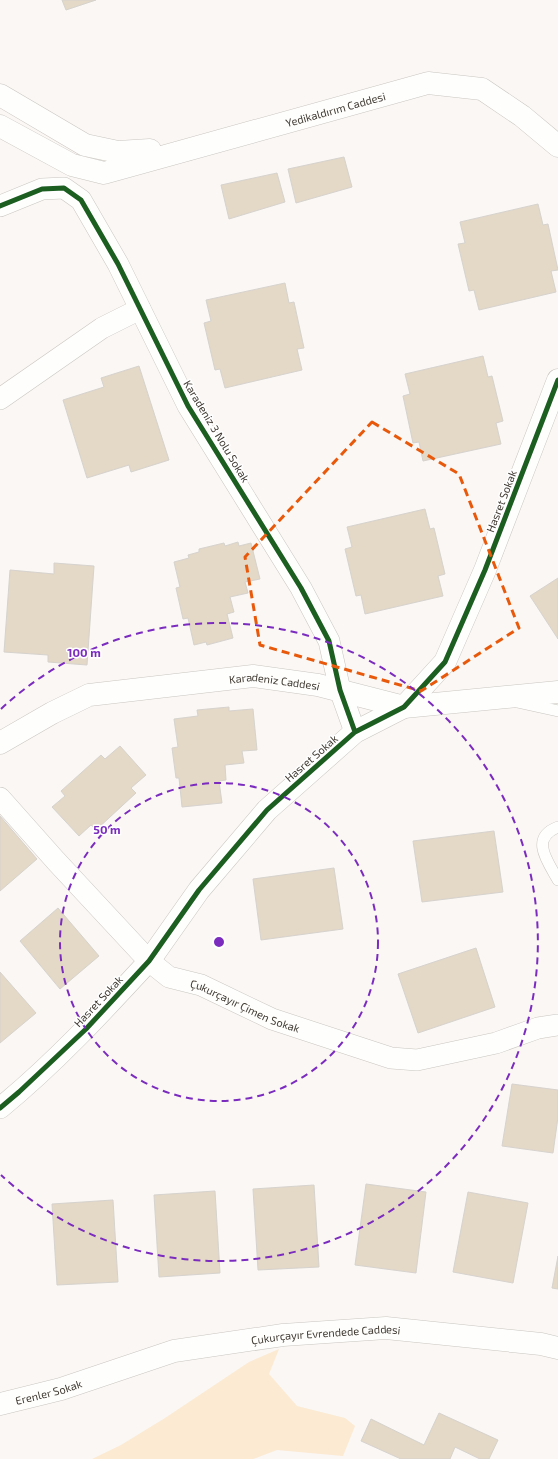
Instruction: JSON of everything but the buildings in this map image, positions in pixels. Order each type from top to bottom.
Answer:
[{"type":"street","name":"Yedikaldırım Caddesi","points":[[0,126],[72,165],[104,173],[428,83],[482,89],[522,116],[558,146]]},
{"type":"street","name":"Yedikaldırım Caddesi","points":[[0,95],[85,145],[118,152],[191,148]]},
{"type":"street","name":"Karadeniz 3 Nolu Sokak","points":[[0,206],[42,189],[64,188],[81,200],[118,264],[188,406],[301,588],[329,641],[340,690],[355,732]]},
{"type":"street","points":[[0,399],[102,328],[140,309]]},
{"type":"street","name":"Hasret Sokak","points":[[0,1108],[86,1029],[149,961],[199,890],[267,810],[355,732],[404,707],[445,662],[485,570],[558,380]]},
{"type":"street","name":"Karadeniz Caddesi","points":[[0,743],[52,713],[88,695],[253,676],[340,690],[404,707],[558,692]]},
{"type":"street","name":"Çukurçayır Çimen Sokak","points":[[0,798],[149,961],[169,977],[201,985],[272,1019],[391,1058],[417,1060],[496,1043],[538,1028],[558,1025]]},
{"type":"street","name":"Çukurçayır Evrendede Caddesi","points":[[97,1378],[174,1351],[283,1335],[378,1328],[541,1344],[558,1348]]},
{"type":"street","name":"Erenler Sokak","points":[[0,1404],[62,1389],[97,1378]]},
{"type":"lane","points":[[496,698],[558,711]]},
{"type":"lane","points":[[558,827],[550,830],[544,839],[542,852],[558,880]]},
{"type":"highlighted area","points":[[372,422],[459,474],[519,628],[421,691],[260,645],[245,557]]},
{"type":"shaded area","points":[[279,1349],[269,1374],[297,1406],[345,1418],[355,1426],[343,1456],[277,1450],[253,1459],[92,1459],[121,1445],[165,1418],[249,1362]]},
{"type":"cycle path","points":[[0,206],[42,189],[64,188],[81,200],[118,264],[188,406],[301,588],[329,641],[340,690],[355,732]]},
{"type":"cycle path","points":[[0,1108],[86,1029],[149,961],[199,890],[267,810],[355,732],[404,707],[445,662],[485,570],[558,380]]}]
